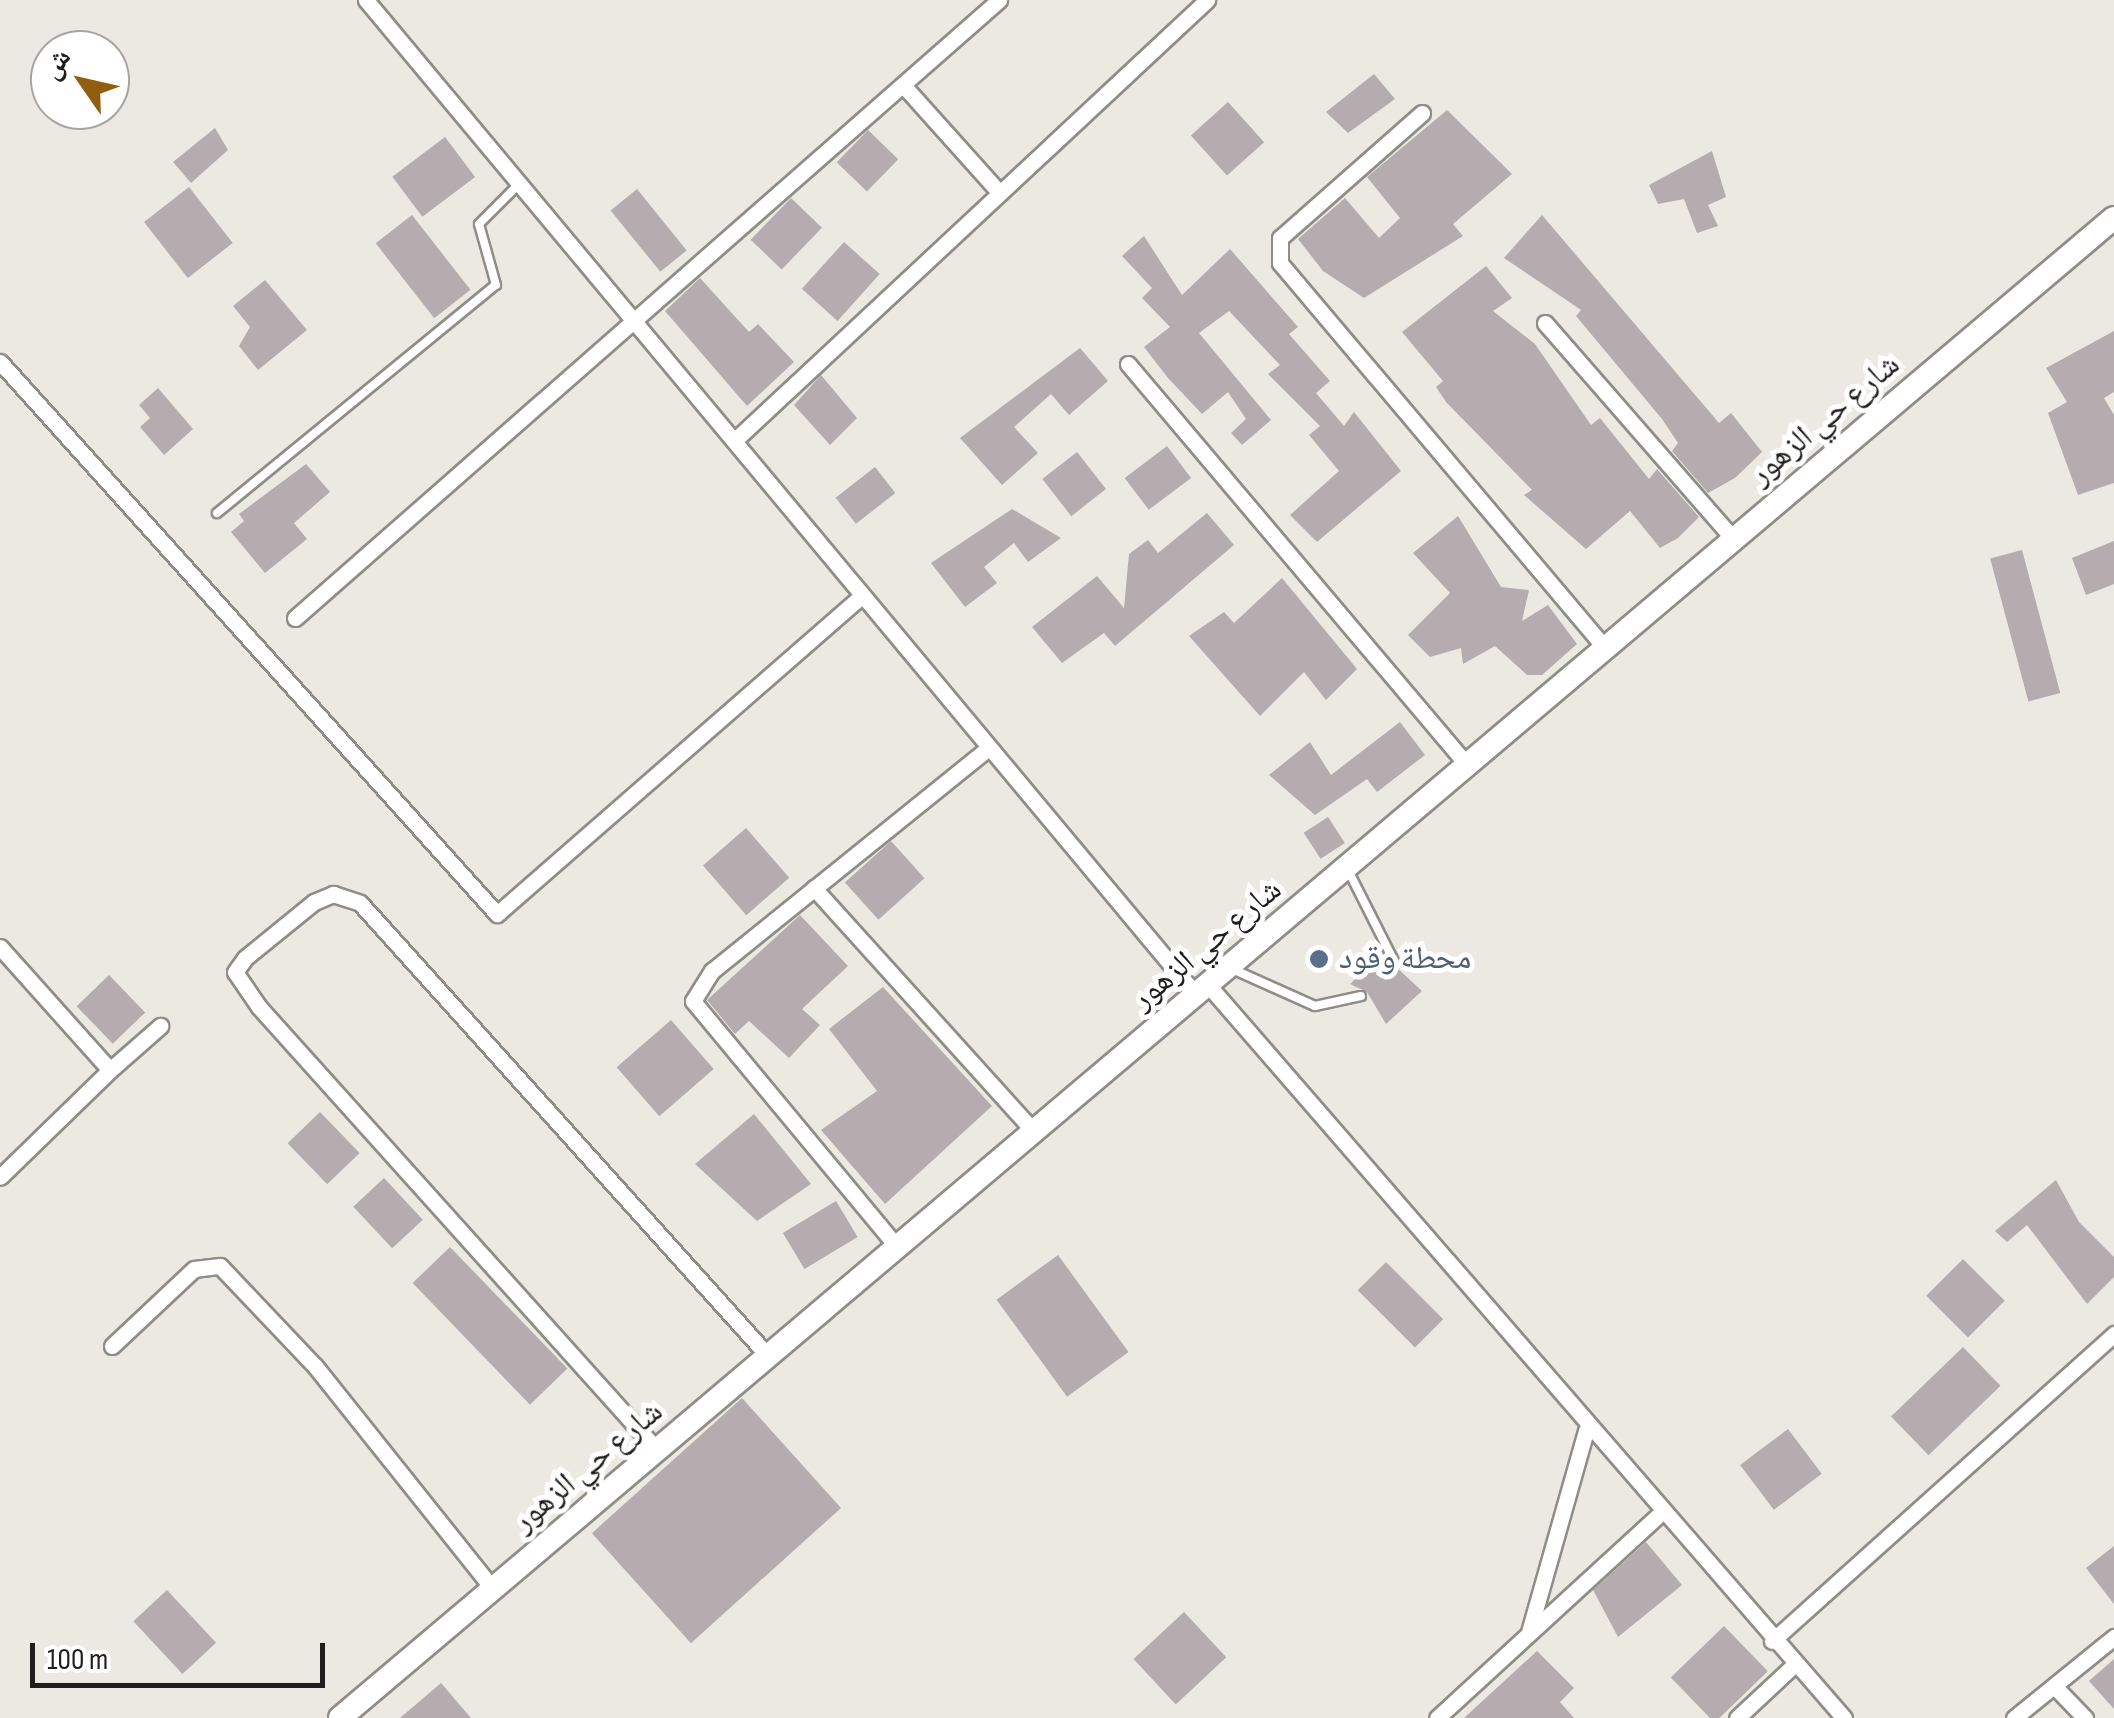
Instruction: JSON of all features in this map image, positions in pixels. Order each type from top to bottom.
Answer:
[{"type":"street","points":[[366,0],[522,180],[987,749],[1844,1718]]},
{"type":"street","points":[[295,618],[999,0]]},
{"type":"street","points":[[734,441],[1207,0]]},
{"type":"street","points":[[903,86],[1000,194]]},
{"type":"street","points":[[1422,113],[1280,238],[1280,263],[1606,649]]},
{"type":"street","name":"شارع حي الزهور","points":[[340,1718],[2114,218]]},
{"type":"street","points":[[1545,323],[1734,540]]},
{"type":"street","points":[[0,362],[497,914],[860,597]]},
{"type":"street","points":[[1128,364],[1468,766]]},
{"type":"street","points":[[898,1248],[696,1013],[697,989],[712,970],[987,749]]},
{"type":"street","points":[[814,888],[1035,1133]]},
{"type":"street","points":[[658,1450],[259,1007],[235,972],[245,958],[314,902],[333,894],[360,903],[770,1356]]},
{"type":"street","points":[[0,947],[110,1070]]},
{"type":"street","points":[[0,1176],[160,1026]]},
{"type":"street","points":[[112,1346],[194,1270],[220,1266],[327,1381],[494,1589]]},
{"type":"street","points":[[1772,1641],[2114,1334]]},
{"type":"street","points":[[1529,1632],[1586,1430]]},
{"type":"street","points":[[1437,1718],[1660,1514]]},
{"type":"street","points":[[2014,1718],[2056,1688],[2114,1636]]},
{"type":"street","points":[[1737,1718],[1795,1664]]},
{"type":"street","points":[[2056,1688],[2086,1718]]},
{"type":"lane","points":[[217,513],[496,285],[479,224],[522,180]]},
{"type":"lane","points":[[1347,868],[1394,961]]},
{"type":"lane","points":[[1230,968],[1315,1006],[1361,996]]},
{"type":"building","points":[[1374,74],[1395,99],[1348,133],[1326,112]]},
{"type":"building","points":[[1228,102],[1264,142],[1227,176],[1191,135]]},
{"type":"building","points":[[1447,110],[1512,174],[1453,224],[1463,236],[1364,298],[1323,271],[1298,239],[1345,198],[1379,238],[1400,218],[1367,177]]},
{"type":"building","points":[[215,128],[228,150],[191,183],[173,162]]},
{"type":"building","points":[[868,130],[898,159],[867,192],[837,162]]},
{"type":"building","points":[[445,137],[475,177],[422,217],[392,177]]},
{"type":"building","points":[[1712,151],[1726,197],[1708,205],[1718,226],[1697,233],[1684,199],[1658,204],[1649,185]]},
{"type":"building","points":[[189,187],[233,243],[188,278],[144,222]]},
{"type":"building","points":[[637,189],[687,250],[660,272],[611,210]]},
{"type":"building","points":[[791,198],[822,228],[782,270],[751,240]]},
{"type":"building","points":[[412,215],[470,290],[434,318],[376,243]]},
{"type":"building","points":[[1542,215],[1719,423],[1731,413],[1762,452],[1735,478],[1708,493],[1672,451],[1678,443],[1662,419],[1576,316],[1581,310],[1504,258]]},
{"type":"building","points":[[1144,236],[1182,295],[1230,249],[1298,327],[1289,334],[1330,381],[1316,393],[1344,426],[1354,412],[1401,471],[1317,542],[1290,515],[1339,471],[1309,435],[1320,426],[1268,374],[1280,365],[1229,311],[1199,333],[1271,420],[1242,445],[1231,433],[1246,419],[1228,392],[1202,414],[1168,378],[1144,347],[1170,327],[1142,298],[1152,288],[1122,256]]},
{"type":"building","points":[[844,242],[880,274],[838,321],[802,289]]},
{"type":"building","points":[[1486,266],[1512,298],[1493,311],[1535,344],[1591,425],[1600,418],[1649,479],[1657,469],[1699,517],[1678,538],[1660,548],[1630,511],[1586,549],[1524,495],[1532,490],[1446,402],[1436,387],[1443,381],[1402,332]]},
{"type":"building","points":[[700,278],[749,332],[758,324],[794,362],[747,406],[665,311]]},
{"type":"building","points":[[265,280],[307,330],[258,370],[239,346],[250,327],[233,306]]},
{"type":"building","points":[[2114,331],[2114,392],[2104,398],[2114,415],[2114,483],[2078,495],[2048,413],[2067,402],[2046,368]]},
{"type":"building","points":[[1080,348],[1108,381],[1069,415],[1051,394],[1014,427],[1038,453],[1002,485],[960,438]]},
{"type":"building","points":[[821,375],[857,418],[830,445],[794,405]]},
{"type":"building","points":[[158,388],[193,429],[164,455],[140,427],[150,418],[139,405]]},
{"type":"building","points":[[1167,446],[1191,478],[1149,510],[1125,478]]},
{"type":"building","points":[[1077,452],[1106,489],[1071,516],[1042,479]]},
{"type":"building","points":[[306,464],[330,492],[294,523],[307,539],[265,573],[231,532],[244,521],[239,514]]},
{"type":"building","points":[[875,467],[895,493],[856,524],[836,498]]},
{"type":"building","points":[[1012,509],[1061,538],[1028,562],[1014,543],[984,567],[997,583],[965,607],[931,563]]},
{"type":"building","points":[[1207,513],[1234,545],[1115,646],[1104,633],[1062,663],[1032,627],[1097,576],[1124,608],[1129,554],[1148,540],[1158,553]]},
{"type":"building","points":[[1458,516],[1501,587],[1529,590],[1522,621],[1548,605],[1577,644],[1542,675],[1527,675],[1495,646],[1463,664],[1461,648],[1430,657],[1408,635],[1450,593],[1413,553]]},
{"type":"building","points":[[2114,541],[2114,584],[2086,595],[2072,558]]},
{"type":"building","points":[[2022,550],[2060,693],[2028,701],[1990,559]]},
{"type":"building","points":[[1282,578],[1357,669],[1326,700],[1304,672],[1260,716],[1189,636],[1224,612],[1234,623]]},
{"type":"building","points":[[1400,722],[1425,755],[1377,792],[1367,779],[1315,815],[1269,775],[1310,742],[1331,775]]},
{"type":"building","points":[[1328,817],[1345,843],[1321,859],[1304,833]]},
{"type":"building","points":[[746,828],[789,878],[746,915],[703,865]]},
{"type":"building","points":[[891,841],[924,878],[878,920],[845,882]]},
{"type":"building","points":[[800,915],[848,966],[802,1009],[820,1025],[789,1058],[749,1021],[735,1034],[707,1000]]},
{"type":"building","points":[[1382,954],[1422,991],[1386,1024],[1367,992],[1350,984]]},
{"type":"building","points":[[109,975],[145,1012],[113,1044],[77,1006]]},
{"type":"building","points":[[883,987],[992,1106],[885,1204],[821,1130],[877,1091],[829,1029]]},
{"type":"building","points":[[671,1020],[714,1069],[659,1116],[617,1067]]},
{"type":"building","points":[[320,1112],[360,1153],[327,1184],[288,1143]]},
{"type":"building","points":[[754,1114],[811,1184],[757,1221],[695,1164]]},
{"type":"building","points":[[384,1178],[423,1220],[392,1248],[353,1207]]},
{"type":"building","points":[[2056,1180],[2079,1222],[2114,1257],[2114,1277],[2087,1304],[2027,1225],[2007,1242],[1995,1231]]},
{"type":"building","points":[[836,1201],[858,1237],[804,1269],[783,1233]]},
{"type":"building","points":[[450,1247],[567,1369],[530,1405],[413,1283]]},
{"type":"building","points":[[1058,1255],[1129,1352],[1067,1397],[997,1300]]},
{"type":"building","points":[[1963,1259],[2005,1301],[1968,1337],[1926,1296]]},
{"type":"building","points":[[1386,1262],[1443,1319],[1415,1348],[1358,1290]]},
{"type":"building","points":[[1963,1347],[2001,1386],[1929,1455],[1891,1416]]},
{"type":"building","points":[[742,1398],[841,1508],[691,1643],[592,1533]]},
{"type":"building","points":[[1788,1429],[1822,1474],[1774,1510],[1740,1465]]},
{"type":"building","points":[[1646,1542],[1682,1585],[1618,1637],[1593,1590]]},
{"type":"building","points":[[2114,1546],[2114,1604],[2086,1568]]},
{"type":"building","points":[[167,1590],[216,1643],[182,1674],[133,1621]]},
{"type":"building","points":[[1184,1612],[1226,1657],[1176,1704],[1134,1659]]},
{"type":"building","points":[[1724,1626],[1768,1671],[1719,1718],[1710,1718],[1671,1677]]},
{"type":"building","points":[[1537,1651],[1574,1688],[1560,1702],[1574,1718],[1464,1718]]},
{"type":"building","points":[[2114,1659],[2114,1709],[2089,1681]]},
{"type":"building","points":[[441,1683],[471,1718],[400,1718]]},
{"type":"place","name":"محطة وقود","points":[[1319,959]]}]
